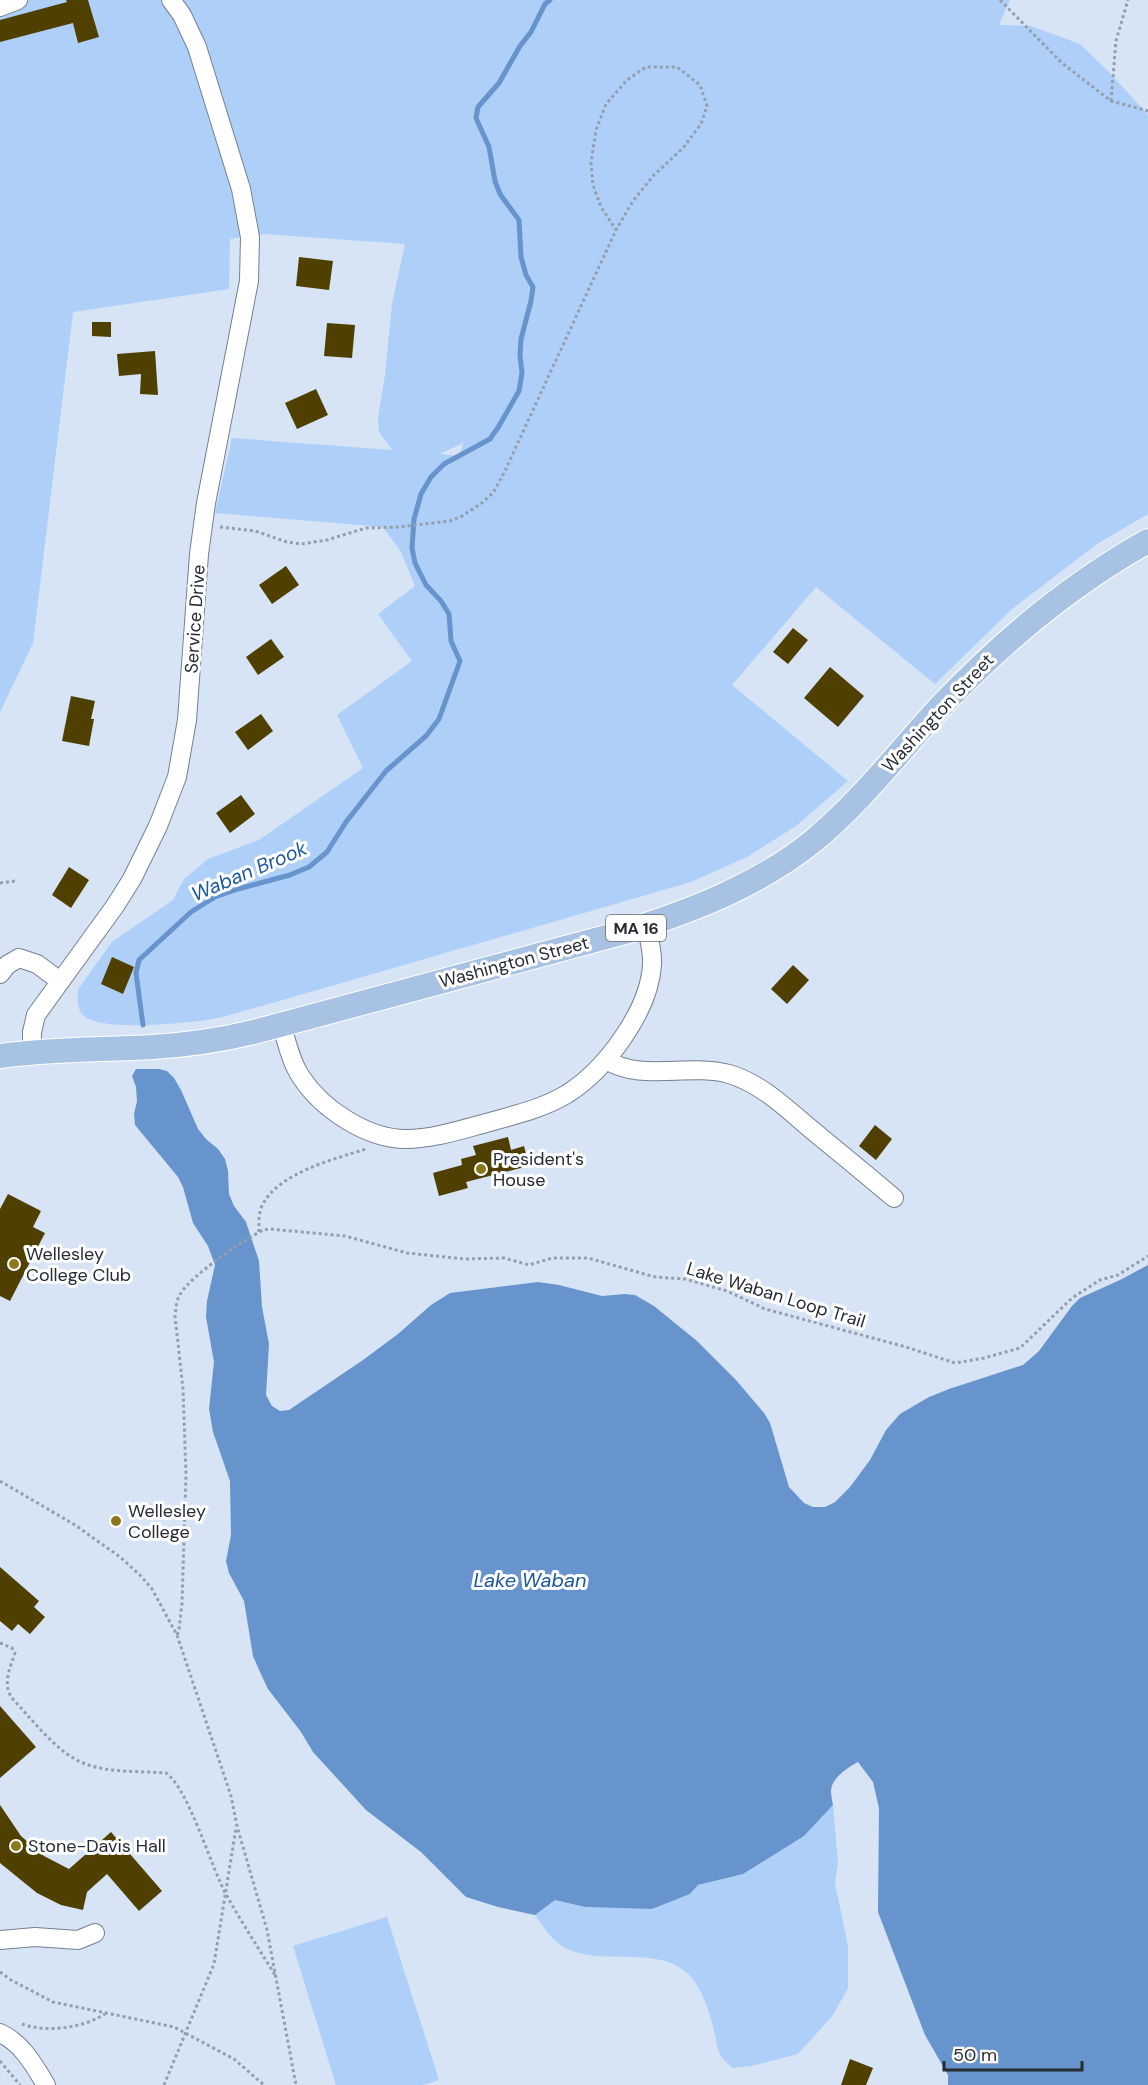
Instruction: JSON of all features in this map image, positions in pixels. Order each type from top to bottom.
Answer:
[{"type":"main road","name":"Washington Street","points":[[0,1056],[186,1044],[282,1026],[646,925],[738,889],[804,848],[829,827],[861,796],[944,704],[1012,636],[1088,578],[1148,541]]},
{"type":"street","points":[[0,7],[18,0]]},
{"type":"street","name":"Service Drive","points":[[32,1053],[32,1032],[36,1016],[132,879],[158,826],[177,777],[188,713],[203,525],[250,271],[251,250],[247,213],[230,150],[197,47],[176,2]]},
{"type":"street","points":[[282,1026],[300,1076],[316,1094],[343,1117],[364,1130],[383,1137],[420,1139],[446,1134],[543,1106],[577,1088],[607,1060],[634,1018],[647,989],[652,952],[646,925]]},
{"type":"street","points":[[0,974],[7,965],[19,958],[37,964],[60,981]]},
{"type":"street","points":[[607,1060],[614,1065],[628,1069],[712,1071],[743,1079],[782,1105],[894,1198]]},
{"type":"street","points":[[0,1940],[35,1937],[78,1940],[95,1933]]},
{"type":"street","points":[[0,2033],[20,2047],[46,2085]]},
{"type":"path","points":[[1000,0],[1062,63],[1112,101],[1148,111]]},
{"type":"path","points":[[1112,101],[1116,41],[1128,0]]},
{"type":"path","points":[[203,525],[255,531],[286,542],[301,544],[327,540],[366,528],[398,527],[450,520],[462,516],[493,493],[564,347],[616,230],[633,201],[654,175],[683,148],[701,124],[707,106],[700,86],[676,67],[646,67],[627,80],[606,104],[596,130],[591,163],[593,185],[601,207],[616,230]]},
{"type":"path","points":[[0,883],[15,881]]},
{"type":"path","points":[[177,1635],[182,1603],[186,1474],[183,1389],[175,1316],[178,1297],[196,1275],[259,1232],[260,1211],[263,1204],[268,1196],[286,1181],[330,1160],[372,1147]]},
{"type":"path","name":"Lake Waban Loop Trail","points":[[259,1232],[270,1229],[345,1236],[407,1253],[465,1259],[504,1258],[530,1265],[552,1258],[588,1257],[655,1277],[685,1279],[727,1291],[765,1309],[955,1362],[984,1358],[1020,1348],[1071,1298],[1100,1280],[1118,1275],[1148,1256]]},
{"type":"path","points":[[0,1481],[75,1525],[120,1557],[152,1589],[177,1635],[231,1796],[237,1826],[267,1930],[278,1979],[296,2085]]},
{"type":"path","points":[[0,1642],[12,1648],[15,1653],[7,1680],[7,1690],[11,1697],[63,1751],[81,1762],[97,1767],[166,1773],[173,1778],[188,1805],[226,1894],[278,1979]]},
{"type":"path","points":[[164,2085],[214,1964],[237,1826]]},
{"type":"path","points":[[0,1972],[53,2002],[174,2027],[234,2059],[264,2085]]},
{"type":"path","points":[[22,2024],[44,2029],[92,2022],[106,2013]]},
{"type":"path","points":[[0,2061],[20,2085]]},
{"type":"shaded area","points":[[0,0],[1010,0],[999,25],[1031,26],[1080,44],[1148,115],[1148,514],[1097,544],[1012,609],[935,684],[816,587],[732,685],[848,781],[796,826],[747,857],[691,882],[218,1018],[164,1024],[123,1025],[91,1020],[80,1011],[79,988],[112,942],[173,900],[184,879],[208,859],[259,840],[363,768],[337,715],[412,661],[378,614],[415,586],[401,552],[383,527],[215,513],[232,438],[392,450],[379,432],[378,418],[392,304],[405,244],[264,234],[230,239],[229,289],[73,312],[33,643],[0,712]],"holes":[[[463,443],[460,456],[440,454]]]},
{"type":"shaded area","points":[[833,1805],[838,1862],[835,1883],[848,1946],[848,1988],[833,2015],[798,2054],[751,2066],[732,2068],[719,2052],[706,2002],[698,1986],[687,1973],[674,1964],[659,1960],[609,1957],[576,1952],[562,1946],[554,1939],[535,1915],[555,1900],[585,1907],[652,1909],[690,1894],[698,1885],[743,1874],[804,1836]]},
{"type":"shaded area","points":[[387,1917],[439,2080],[423,2085],[336,2085],[293,1946]]},
{"type":"water","name":"Lake Waban","points":[[136,1069],[159,1069],[167,1071],[174,1078],[198,1129],[225,1159],[229,1194],[234,1206],[246,1222],[259,1261],[262,1307],[269,1344],[266,1395],[272,1406],[280,1411],[289,1410],[363,1360],[431,1305],[450,1293],[538,1282],[602,1296],[635,1295],[654,1306],[697,1341],[736,1380],[770,1423],[789,1487],[804,1503],[813,1507],[825,1507],[835,1502],[850,1487],[870,1460],[886,1430],[900,1414],[929,1397],[949,1389],[1023,1365],[1039,1351],[1080,1298],[1148,1265],[1148,2085],[948,2085],[948,2075],[925,2035],[878,1912],[879,1808],[873,1782],[858,1762],[834,1781],[831,1790],[833,1805],[804,1836],[743,1874],[698,1885],[690,1894],[652,1909],[585,1907],[555,1900],[535,1915],[466,1897],[421,1852],[366,1810],[313,1752],[301,1732],[268,1689],[253,1656],[244,1601],[229,1573],[226,1561],[231,1535],[230,1481],[213,1432],[209,1409],[214,1362],[206,1317],[215,1265],[208,1246],[193,1223],[178,1177],[135,1125],[134,1114],[137,1101],[132,1076]]},
{"type":"building","points":[[66,0],[88,0],[99,37],[78,43],[73,23],[0,42],[0,20],[67,2]]},
{"type":"building","points":[[299,257],[333,261],[329,290],[296,286]]},
{"type":"building","points":[[92,322],[111,322],[111,337],[92,336]]},
{"type":"building","points":[[327,323],[355,325],[352,358],[324,356]]},
{"type":"building","points":[[155,351],[158,395],[140,394],[141,374],[119,376],[117,354]]},
{"type":"building","points":[[316,389],[328,415],[297,429],[285,403]]},
{"type":"building","points":[[286,566],[299,585],[272,604],[259,585]]},
{"type":"building","points":[[793,628],[808,640],[788,664],[773,652]]},
{"type":"building","points":[[271,639],[284,657],[258,675],[246,657]]},
{"type":"building","points":[[830,667],[864,696],[838,727],[804,698]]},
{"type":"building","points":[[71,696],[95,701],[89,746],[62,741]]},
{"type":"building","points":[[261,714],[273,731],[248,750],[235,732]]},
{"type":"building","points":[[241,795],[255,814],[230,833],[216,813]]},
{"type":"building","points":[[69,867],[89,880],[71,908],[52,895]]},
{"type":"building","points":[[112,957],[134,967],[123,994],[101,984]]},
{"type":"building","points":[[793,965],[809,980],[787,1004],[771,989]]},
{"type":"building","points":[[875,1125],[892,1139],[876,1160],[859,1146]]},
{"type":"building","name":"President's House","points":[[508,1137],[511,1150],[524,1146],[529,1166],[466,1182],[468,1188],[439,1196],[433,1173],[462,1165],[461,1159],[476,1155],[473,1146]]},
{"type":"building","name":"Wellesley College Club","points":[[8,1194],[41,1211],[33,1227],[45,1233],[10,1301],[0,1296],[0,1209]]},
{"type":"building","points":[[0,1567],[39,1601],[34,1607],[45,1617],[30,1634],[18,1624],[12,1631],[0,1621]]},
{"type":"building","points":[[0,1706],[36,1747],[0,1778]]},
{"type":"building","name":"Stone-Davis Hall","points":[[0,1805],[21,1836],[44,1856],[69,1869],[111,1832],[162,1891],[139,1911],[107,1874],[87,1892],[83,1910],[61,1905],[37,1893],[0,1863]]},
{"type":"building","points":[[850,2059],[873,2068],[866,2085],[841,2085]]},
{"type":"waterway","name":"Waban Brook","points":[[143,1025],[136,973],[139,960],[191,912],[215,897],[290,875],[309,867],[327,852],[346,822],[386,771],[426,736],[439,719],[460,661],[451,641],[449,614],[441,601],[426,585],[415,563],[412,548],[414,519],[421,494],[431,477],[444,464],[490,439],[519,391],[522,373],[521,339],[533,287],[526,275],[521,257],[519,220],[500,194],[495,181],[489,147],[476,118],[478,107],[499,83],[520,46],[531,32],[545,4],[550,0]]},
{"type":"place","name":"President's House","points":[[481,1169]]},
{"type":"place","name":"Wellesley College Club","points":[[14,1264]]},
{"type":"place","name":"Wellesley College","points":[[116,1521]]},
{"type":"place","name":"Stone-Davis Hall","points":[[16,1846]]}]
